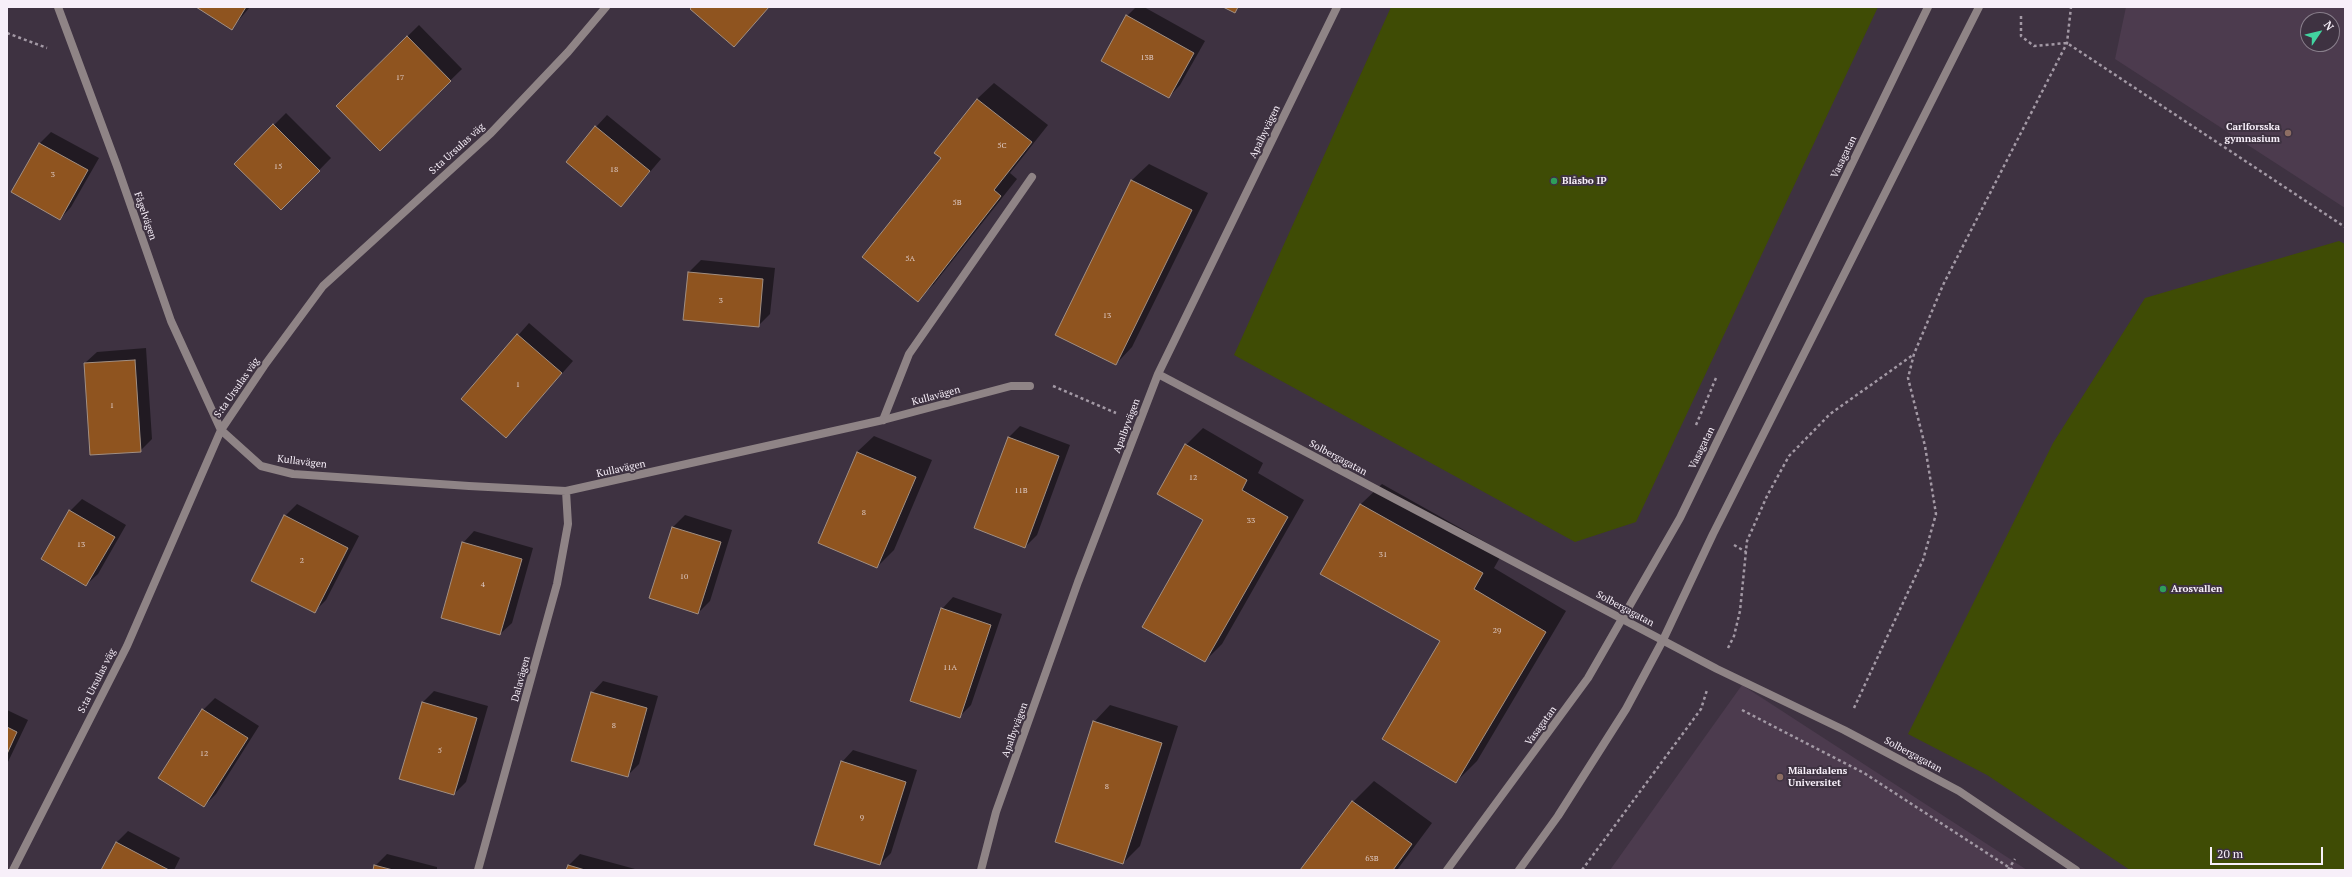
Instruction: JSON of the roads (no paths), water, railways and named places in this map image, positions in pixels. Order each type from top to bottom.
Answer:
[{"type":"street","name":"Fågelvägen","points":[[58,7],[78,59],[171,321],[220,430]]},
{"type":"street","name":"S:ta Ursulas väg","points":[[13,870],[127,646],[220,430],[264,366],[324,286],[491,133],[568,52],[606,7]]},
{"type":"street","name":"Apalbyvägen","points":[[981,870],[996,812],[1078,582],[1158,374],[1337,7]]},
{"type":"street","name":"Vasagatan","points":[[1447,870],[1588,678],[1680,518],[1928,7]]},
{"type":"street","points":[[1519,870],[1558,816],[1622,716],[1663,640],[1717,526],[1979,7]]},
{"type":"street","points":[[883,420],[909,354],[1032,177]]},
{"type":"street","name":"Solbergagatan","points":[[1158,374],[1717,669],[1844,730],[1959,791],[2076,870]]},
{"type":"street","name":"Kullavägen","points":[[220,430],[261,466],[293,474],[566,491],[883,420],[1012,386],[1030,386]]},
{"type":"street","name":"Dalavägen","points":[[478,870],[557,584],[568,524],[566,491]]},
{"type":"place","name":"Carlforsska gymnasium","points":[[2288,133]]},
{"type":"place","name":"Blåsbo IP","points":[[1554,181]]},
{"type":"place","name":"Arosvallen","points":[[2163,589]]},
{"type":"place","name":"Mälardalens Universitet","points":[[1780,777]]}]
